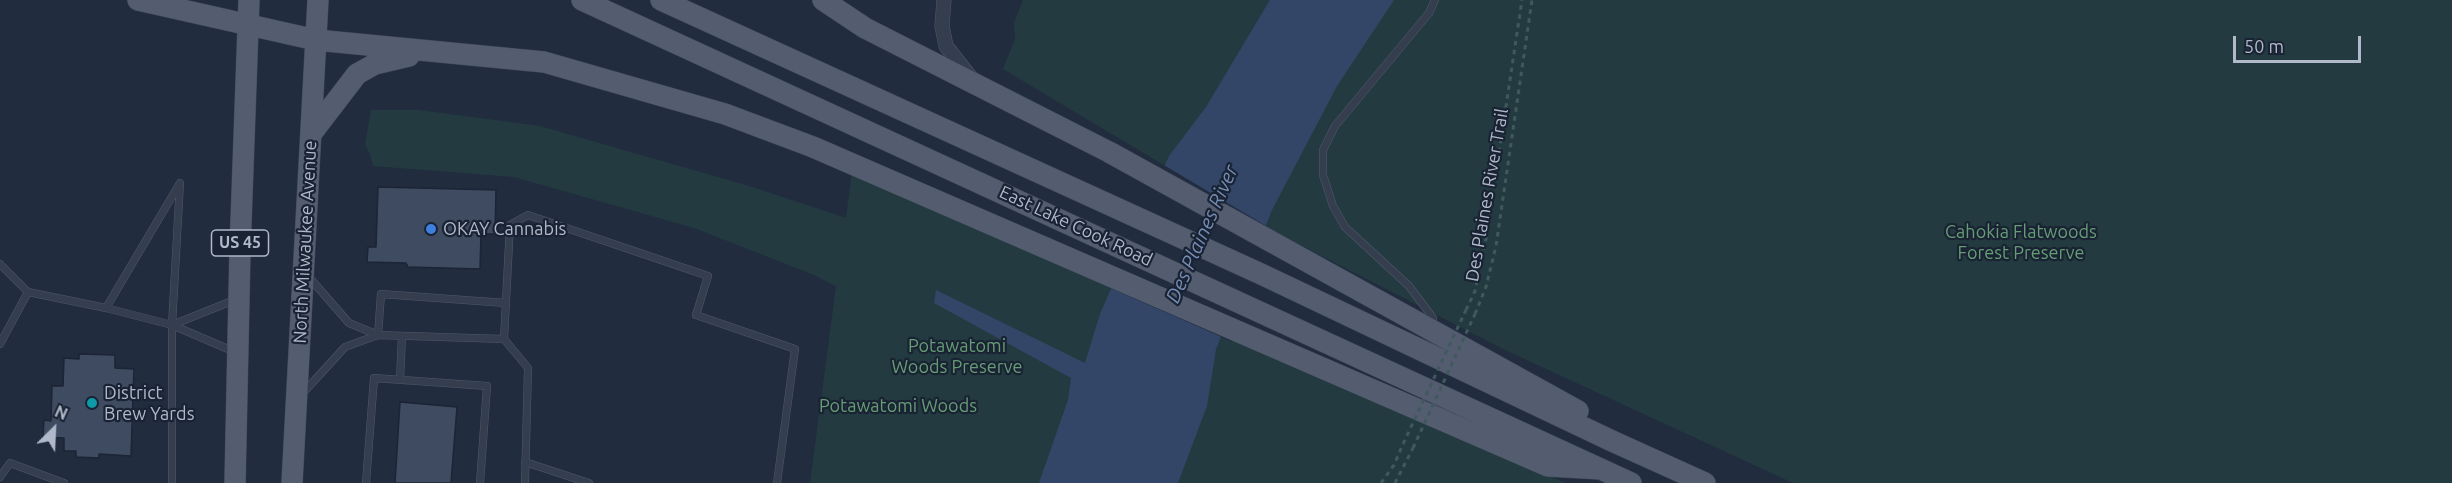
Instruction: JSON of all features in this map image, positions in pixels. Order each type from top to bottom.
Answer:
[{"type":"main road","points":[[138,0],[316,40],[544,62],[725,114],[813,147],[1548,466],[1601,469]]},
{"type":"main road","name":"US 45","points":[[236,483],[239,298],[249,0]]},
{"type":"main road","name":"North Milwaukee Avenue","points":[[292,483],[318,0]]},
{"type":"main road","name":"East Lake Cook Road","points":[[582,0],[1631,483]]},
{"type":"main road","name":"East Lake Cook Road","points":[[661,0],[1260,274],[1612,441],[1706,483]]},
{"type":"main road","points":[[823,0],[865,28],[1141,171],[1586,415],[1612,441]]},
{"type":"main road","points":[[311,134],[357,74],[386,61],[431,51]]},
{"type":"street","points":[[945,0],[942,26],[946,46],[977,86]]},
{"type":"lane","points":[[1434,333],[1433,318],[1408,286],[1345,227],[1333,206],[1323,175],[1323,150],[1335,126],[1429,13],[1435,0]]},
{"type":"lane","points":[[106,308],[180,183],[172,325],[172,483]]},
{"type":"lane","points":[[525,483],[528,368],[504,339],[510,225],[528,215],[708,276],[696,315],[795,349],[777,483]]},
{"type":"lane","points":[[0,264],[28,291],[172,325],[238,353]]},
{"type":"lane","points":[[304,271],[349,323],[378,335],[504,339]]},
{"type":"lane","points":[[0,344],[28,291]]},
{"type":"lane","points":[[378,335],[381,294],[506,303]]},
{"type":"lane","points":[[172,325],[239,298]]},
{"type":"lane","points":[[297,400],[345,347],[378,335]]},
{"type":"lane","points":[[400,380],[402,336]]},
{"type":"lane","points":[[366,483],[374,378],[487,386],[480,483]]},
{"type":"lane","points":[[525,462],[589,483]]},
{"type":"lane","points":[[0,477],[10,463],[64,483]]},
{"type":"path","name":"Des Plaines River Trail","points":[[1381,483],[1394,465],[1475,291],[1486,239],[1522,0]]},
{"type":"path","name":"Des Plaines River Trail","points":[[1395,483],[1486,287],[1496,246],[1532,0]]},
{"type":"green space","name":"Cahokia Flatwoods Forest Preserve","points":[[1023,0],[2452,0],[2452,483],[1793,483],[1503,349],[1279,234],[1003,69],[1015,39],[1014,22]]},
{"type":"green space","name":"Potawatomi Woods Preserve","points":[[371,110],[419,110],[540,126],[749,186],[846,218],[852,172],[1230,341],[1240,340],[1566,483],[810,483],[836,286],[814,275],[694,228],[514,177],[373,166],[365,145]]},
{"type":"water","name":"Des Plaines River","points":[[1270,0],[1394,0],[1337,86],[1272,210],[1216,349],[1207,406],[1178,483],[1039,483],[1068,400],[1071,378],[934,303],[936,290],[1085,363],[1100,314],[1169,156],[1206,107]]},
{"type":"pier","points":[[1162,164],[1268,227],[1224,338],[1108,287]]},
{"type":"building","points":[[378,187],[496,190],[495,234],[481,234],[480,269],[408,267],[406,263],[367,262],[368,247],[376,247]]},
{"type":"building","name":"District Brew Yards","points":[[79,354],[115,355],[115,368],[134,369],[131,456],[99,454],[99,458],[76,457],[76,451],[64,451],[64,438],[43,437],[44,420],[51,421],[52,386],[63,386],[64,358],[79,359]]},
{"type":"building","points":[[400,402],[457,407],[451,483],[395,483]]},
{"type":"place","name":"OKAY Cannabis","points":[[431,229]]},
{"type":"place","name":"District Brew Yards","points":[[92,403]]},
{"type":"park label","name":"Potawatomi Woods","points":[[898,406]]}]
